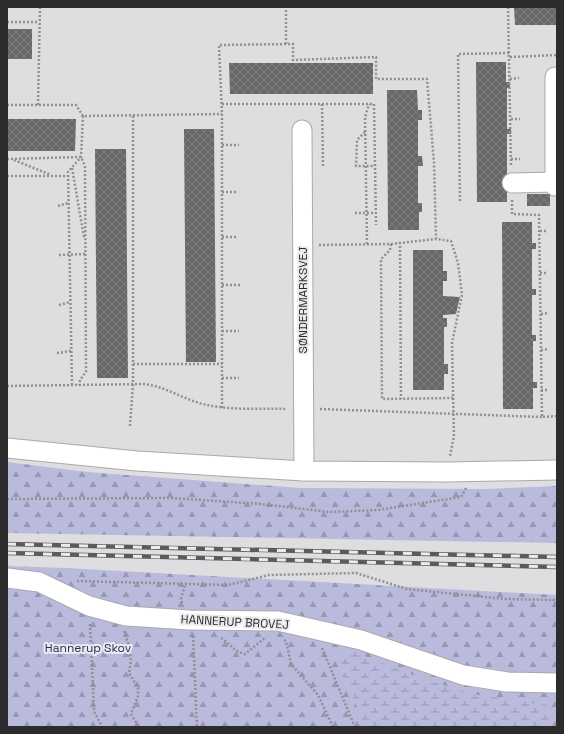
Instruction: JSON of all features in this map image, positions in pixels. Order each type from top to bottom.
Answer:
[{"type":"street","points":[[512,183],[556,184],[555,77]]},
{"type":"street","name":"SØNDERMARKSVEJ","points":[[302,130],[304,471]]},
{"type":"street","points":[[7,448],[137,461],[304,471],[474,472],[557,470]]},
{"type":"street","name":"HANNERUP BROVEJ","points":[[7,578],[38,582],[89,606],[123,615],[190,620],[278,621],[361,640],[463,675],[506,682],[557,683]]},
{"type":"path","points":[[38,105],[40,7]]},
{"type":"path","points":[[286,7],[286,44]]},
{"type":"path","points":[[508,7],[512,214],[539,215],[542,417]]},
{"type":"path","points":[[7,22],[39,22]]},
{"type":"path","points":[[460,201],[458,54],[557,56]]},
{"type":"path","points":[[510,78],[519,78]]},
{"type":"path","points":[[222,104],[374,104],[376,225]]},
{"type":"path","points":[[322,104],[323,166]]},
{"type":"path","points":[[367,244],[365,117],[369,104]]},
{"type":"path","points":[[7,105],[76,105],[83,116],[82,157],[84,166],[86,372],[80,380],[79,385]]},
{"type":"path","points":[[83,116],[222,114]]},
{"type":"path","points":[[130,426],[133,384],[133,115]]},
{"type":"path","points":[[511,119],[520,119]]},
{"type":"path","points":[[365,132],[357,140],[356,166],[374,166]]},
{"type":"path","points":[[222,145],[239,145]]},
{"type":"path","points":[[7,159],[82,157]]},
{"type":"path","points":[[72,385],[68,172],[82,157]]},
{"type":"path","points":[[12,159],[53,176]]},
{"type":"path","points":[[511,159],[520,159]]},
{"type":"path","points":[[72,168],[85,246]]},
{"type":"path","points":[[7,176],[68,176]]},
{"type":"path","points":[[222,192],[238,192]]},
{"type":"path","points":[[58,206],[68,203]]},
{"type":"path","points":[[355,213],[375,213]]},
{"type":"path","points":[[540,231],[547,231]]},
{"type":"path","points":[[222,237],[238,237]]},
{"type":"path","points":[[302,245],[391,244],[436,239]]},
{"type":"path","points":[[448,472],[454,436],[452,343],[462,295],[458,263],[451,241]]},
{"type":"path","points":[[400,242],[401,399]]},
{"type":"path","points":[[391,244],[390,250],[381,258],[382,399],[454,398]]},
{"type":"path","points":[[59,255],[85,254]]},
{"type":"path","points":[[540,273],[548,272]]},
{"type":"path","points":[[376,274],[381,274]]},
{"type":"path","points":[[222,285],[240,285]]},
{"type":"path","points":[[59,305],[70,302]]},
{"type":"path","points":[[541,314],[548,313]]},
{"type":"path","points":[[376,320],[381,320]]},
{"type":"path","points":[[222,331],[239,331]]},
{"type":"path","points":[[541,350],[548,350]]},
{"type":"path","points":[[57,353],[71,352]]},
{"type":"path","points":[[133,364],[222,364]]},
{"type":"path","points":[[377,368],[382,368]]},
{"type":"path","points":[[222,378],[239,378]]},
{"type":"path","points":[[7,386],[133,384],[158,386],[204,405],[222,408],[304,409],[542,417],[557,416]]},
{"type":"path","points":[[541,390],[549,390]]},
{"type":"path","points":[[7,499],[171,498],[261,504],[329,512],[378,510],[461,497],[474,472]]},
{"type":"path","points":[[69,581],[228,585],[269,576],[356,573],[407,589],[505,599],[557,600]]},
{"type":"path","points":[[89,606],[94,711],[102,727]]},
{"type":"path","points":[[123,615],[124,633],[129,646],[129,673],[138,688],[138,696],[131,714],[139,727]]},
{"type":"path","points":[[313,628],[355,727]]},
{"type":"path","points":[[193,632],[197,727]]},
{"type":"path","points":[[220,637],[228,641],[238,652],[245,654],[267,637]]},
{"type":"path","points":[[281,637],[286,641],[291,664],[318,695],[333,727]]},
{"type":"green space","points":[[7,462],[87,472],[301,488],[487,489],[557,486],[557,543],[7,533]]},
{"type":"green space","name":"Hannerup Skov","points":[[7,566],[557,595],[557,727],[7,727]]},
{"type":"green space","points":[[349,650],[421,678],[473,694],[547,705],[549,727],[365,727],[339,661],[338,653]]},
{"type":"building","points":[[514,7],[557,7],[557,25],[515,25]]},
{"type":"building","points":[[7,29],[32,29],[32,59],[7,59]]},
{"type":"building","points":[[476,62],[506,62],[506,82],[510,82],[510,88],[507,88],[507,129],[511,129],[511,134],[507,134],[507,202],[477,202]]},
{"type":"building","points":[[229,63],[373,63],[373,94],[230,94]]},
{"type":"building","points":[[387,90],[417,90],[418,110],[422,110],[422,120],[418,120],[418,156],[422,156],[423,166],[418,166],[418,203],[422,203],[422,212],[419,212],[419,230],[388,230]]},
{"type":"building","points":[[7,119],[76,119],[75,151],[7,151]]},
{"type":"building","points":[[184,129],[214,129],[216,362],[186,362]]},
{"type":"building","points":[[95,149],[126,149],[128,378],[97,378]]},
{"type":"building","points":[[527,194],[550,194],[550,206],[527,206]]},
{"type":"building","points":[[502,222],[532,222],[532,243],[536,243],[536,249],[532,249],[532,289],[536,289],[536,295],[532,295],[532,335],[536,335],[536,341],[533,341],[533,382],[537,382],[537,388],[533,388],[533,409],[503,409]]},
{"type":"building","points":[[413,250],[443,250],[443,271],[447,271],[447,281],[443,281],[443,296],[460,297],[456,314],[443,315],[443,318],[447,318],[447,327],[444,327],[444,364],[448,364],[448,374],[444,374],[444,390],[413,390]]},
{"type":"railway","points":[[7,544],[557,557]]},
{"type":"railway","points":[[7,553],[557,567]]}]
